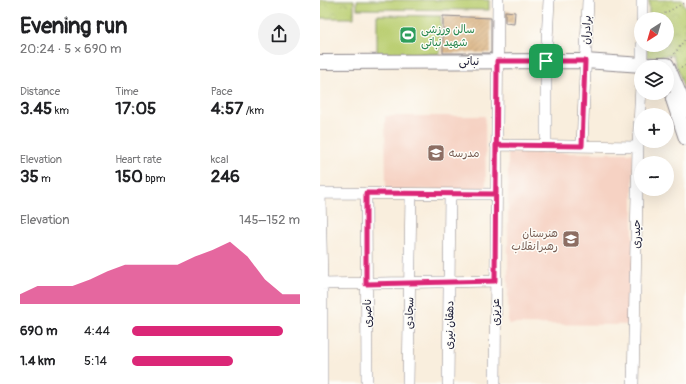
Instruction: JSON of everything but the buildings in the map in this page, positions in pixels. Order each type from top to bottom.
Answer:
[{"type":"main road","name":"نباتی","points":[[320,62],[585,61],[634,65]]},
{"type":"main road","points":[[674,77],[686,110]]},
{"type":"main road","points":[[674,100],[686,138]]},
{"type":"street","name":"عزیزی","points":[[495,384],[498,0]]},
{"type":"street","points":[[546,146],[546,61],[549,0]]},
{"type":"street","name":"برادران","points":[[582,146],[588,0]]},
{"type":"street","points":[[642,0],[642,12]]},
{"type":"street","points":[[496,145],[634,148]]},
{"type":"street","name":"حیدری","points":[[633,384],[638,148]]},
{"type":"street","points":[[322,384],[320,193],[496,194]]},
{"type":"street","name":"ناصری","points":[[366,193],[367,384]]},
{"type":"street","name":"سجادی","points":[[408,384],[411,194]]},
{"type":"street","name":"دهقان نیری","points":[[448,384],[450,194]]},
{"type":"street","points":[[321,284],[495,281]]},
{"type":"path","points":[[667,12],[684,3]]},
{"type":"path","points":[[674,63],[686,38]]},
{"type":"path","points":[[674,68],[686,66]]},
{"type":"shaded area","name":"مدرسه","points":[[385,116],[485,116],[486,189],[386,190]]},
{"type":"shaded area","name":"هنرستان رهبرانقلاب","points":[[508,153],[633,153],[633,325],[508,324]]},
{"type":"green space","points":[[320,0],[354,0],[354,18],[320,18]]},
{"type":"green space","points":[[357,0],[489,0],[489,10],[357,9]]},
{"type":"green space","points":[[649,0],[682,0],[686,7],[686,95],[673,55],[647,57],[647,52],[674,52],[674,12],[649,12]]},
{"type":"green space","name":"سالن ورزشی شهید نباتی","points":[[377,15],[441,16],[440,54],[377,54]]},
{"type":"place","name":"سالن ورزشی شهید نباتی","points":[[408,35]]},
{"type":"place","name":"مدرسه","points":[[436,153]]},
{"type":"place","name":"هنرستان رهبرانقلاب","points":[[571,239]]},
{"type":"route","points":[[546,61],[497,61],[496,145],[496,194],[366,193],[366,284],[495,281],[496,194],[496,145],[582,146],[585,61],[546,61]]}]
